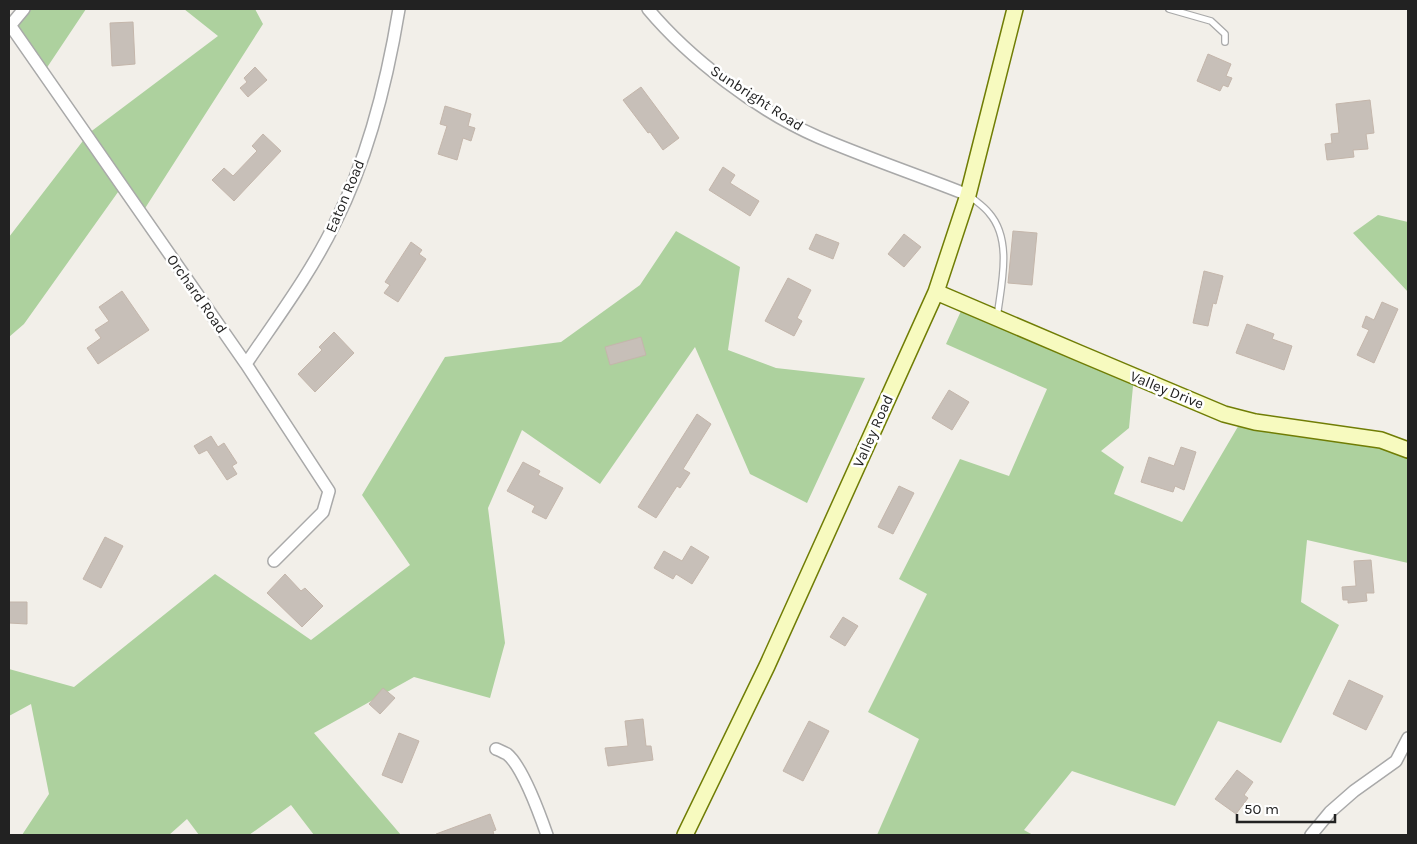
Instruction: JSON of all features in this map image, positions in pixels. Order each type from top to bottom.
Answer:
[{"type":"main road","name":"Valley Road","points":[[685,835],[766,666],[936,292],[968,195],[1015,9]]},
{"type":"main road","name":"Valley Drive","points":[[936,292],[1224,414],[1255,422],[1381,440],[1408,450]]},
{"type":"street","points":[[9,26],[24,9]]},
{"type":"street","name":"Eaton Road","points":[[246,364],[311,267],[335,223],[353,183],[372,129],[391,60],[399,9]]},
{"type":"street","name":"Sunbright Road","points":[[648,9],[689,51],[727,82],[783,119],[817,136],[968,195]]},
{"type":"street","name":"Orchard Road","points":[[9,26],[246,364],[329,491],[322,512],[274,561]]},
{"type":"street","points":[[1311,835],[1330,812],[1354,791],[1396,761],[1408,738]]},
{"type":"street","points":[[496,749],[506,754],[520,772],[547,835]]},
{"type":"lane","points":[[1169,9],[1211,21],[1226,34],[1225,42]]},
{"type":"lane","points":[[968,195],[990,212],[998,228],[1003,248],[1003,271],[997,318]]},
{"type":"green space","points":[[27,9],[86,9],[44,72],[17,25]]},
{"type":"green space","points":[[184,9],[255,9],[263,24],[142,213],[123,185],[24,324],[9,337],[9,237],[89,133],[218,36]]},
{"type":"green space","points":[[1378,215],[1408,222],[1408,292],[1353,233]]},
{"type":"green space","points":[[676,231],[740,267],[728,350],[776,368],[865,378],[807,503],[750,474],[695,347],[600,484],[522,430],[488,508],[505,643],[490,698],[414,677],[314,733],[401,835],[314,835],[291,805],[249,835],[199,835],[187,819],[169,835],[22,835],[49,794],[31,704],[9,716],[9,669],[74,687],[215,574],[311,640],[410,565],[362,495],[445,357],[561,342],[640,285]]},
{"type":"green space","points":[[966,300],[1134,376],[1129,428],[1101,451],[1124,467],[1114,494],[1182,522],[1243,418],[1408,451],[1408,563],[1307,540],[1301,602],[1339,625],[1281,743],[1218,721],[1175,806],[1072,771],[1024,830],[1033,835],[877,835],[919,739],[868,712],[927,594],[899,579],[960,459],[1009,476],[1047,389],[946,344]]},
{"type":"building","points":[[133,22],[135,64],[112,66],[110,23]]},
{"type":"building","points":[[1208,54],[1231,64],[1226,76],[1232,78],[1228,87],[1223,85],[1220,91],[1197,81]]},
{"type":"building","points":[[255,67],[267,80],[248,97],[240,88],[247,82],[244,78]]},
{"type":"building","points":[[641,87],[679,138],[663,150],[623,100]]},
{"type":"building","points":[[1370,100],[1374,133],[1366,134],[1368,149],[1353,150],[1354,157],[1327,160],[1325,144],[1332,143],[1331,134],[1339,133],[1336,104]]},
{"type":"building","points":[[445,106],[471,114],[468,126],[475,128],[471,141],[463,138],[457,160],[438,154],[447,126],[440,124]]},
{"type":"building","points":[[263,134],[281,151],[234,201],[212,180],[224,168],[233,176],[257,151],[252,146]]},
{"type":"building","points":[[723,167],[735,175],[730,183],[759,201],[750,216],[709,190]]},
{"type":"building","points":[[1013,231],[1037,233],[1032,285],[1008,283]]},
{"type":"building","points":[[816,234],[839,243],[833,259],[809,249]]},
{"type":"building","points":[[904,234],[921,247],[904,267],[888,254]]},
{"type":"building","points":[[411,242],[422,250],[419,254],[426,259],[398,302],[384,293],[390,285],[385,282]]},
{"type":"building","points":[[1204,271],[1223,276],[1216,304],[1213,303],[1208,326],[1193,323]]},
{"type":"building","points":[[788,278],[811,290],[797,318],[802,321],[794,336],[765,321]]},
{"type":"building","points":[[122,291],[149,330],[98,364],[87,348],[101,338],[95,330],[109,321],[99,307]]},
{"type":"building","points":[[1382,302],[1398,309],[1374,363],[1357,355],[1369,330],[1362,327],[1366,316],[1374,320]]},
{"type":"building","points":[[1247,324],[1274,334],[1272,339],[1292,346],[1284,370],[1236,353]]},
{"type":"building","points":[[334,332],[354,353],[315,392],[298,374],[322,350],[319,347]]},
{"type":"building","points":[[641,337],[646,355],[610,365],[605,347]]},
{"type":"building","points":[[949,390],[969,402],[952,430],[932,418]]},
{"type":"building","points":[[697,414],[711,424],[683,469],[690,473],[680,488],[677,486],[656,518],[638,507]]},
{"type":"building","points":[[211,436],[218,447],[224,443],[237,463],[232,466],[237,474],[227,480],[207,450],[199,454],[194,446]]},
{"type":"building","points":[[1181,447],[1196,452],[1184,490],[1175,486],[1173,492],[1141,482],[1149,457],[1174,466]]},
{"type":"building","points":[[523,462],[540,471],[538,475],[563,488],[546,519],[532,512],[535,506],[507,491]]},
{"type":"building","points":[[899,486],[914,493],[893,534],[878,527]]},
{"type":"building","points":[[105,537],[123,546],[101,588],[83,579]]},
{"type":"building","points":[[691,546],[709,557],[692,584],[676,574],[673,579],[654,568],[664,551],[682,561]]},
{"type":"building","points":[[1371,560],[1374,593],[1366,593],[1367,601],[1348,603],[1348,600],[1343,600],[1342,587],[1356,586],[1354,561]]},
{"type":"building","points":[[285,574],[301,591],[305,588],[323,606],[302,627],[267,593]]},
{"type":"building","points":[[9,602],[27,602],[27,624],[9,623]]},
{"type":"building","points":[[843,617],[858,626],[845,646],[830,637]]},
{"type":"building","points":[[1349,680],[1383,696],[1366,730],[1333,714]]},
{"type":"building","points":[[383,688],[395,698],[380,714],[369,704]]},
{"type":"building","points":[[643,719],[646,746],[651,746],[653,760],[608,766],[605,748],[628,746],[625,721]]},
{"type":"building","points":[[809,721],[829,731],[803,781],[783,771]]},
{"type":"building","points":[[399,733],[419,741],[402,783],[382,775]]},
{"type":"building","points":[[1237,770],[1253,782],[1244,795],[1248,798],[1236,814],[1215,799]]},
{"type":"building","points":[[490,814],[496,830],[493,831],[494,835],[436,835],[436,834]]}]
